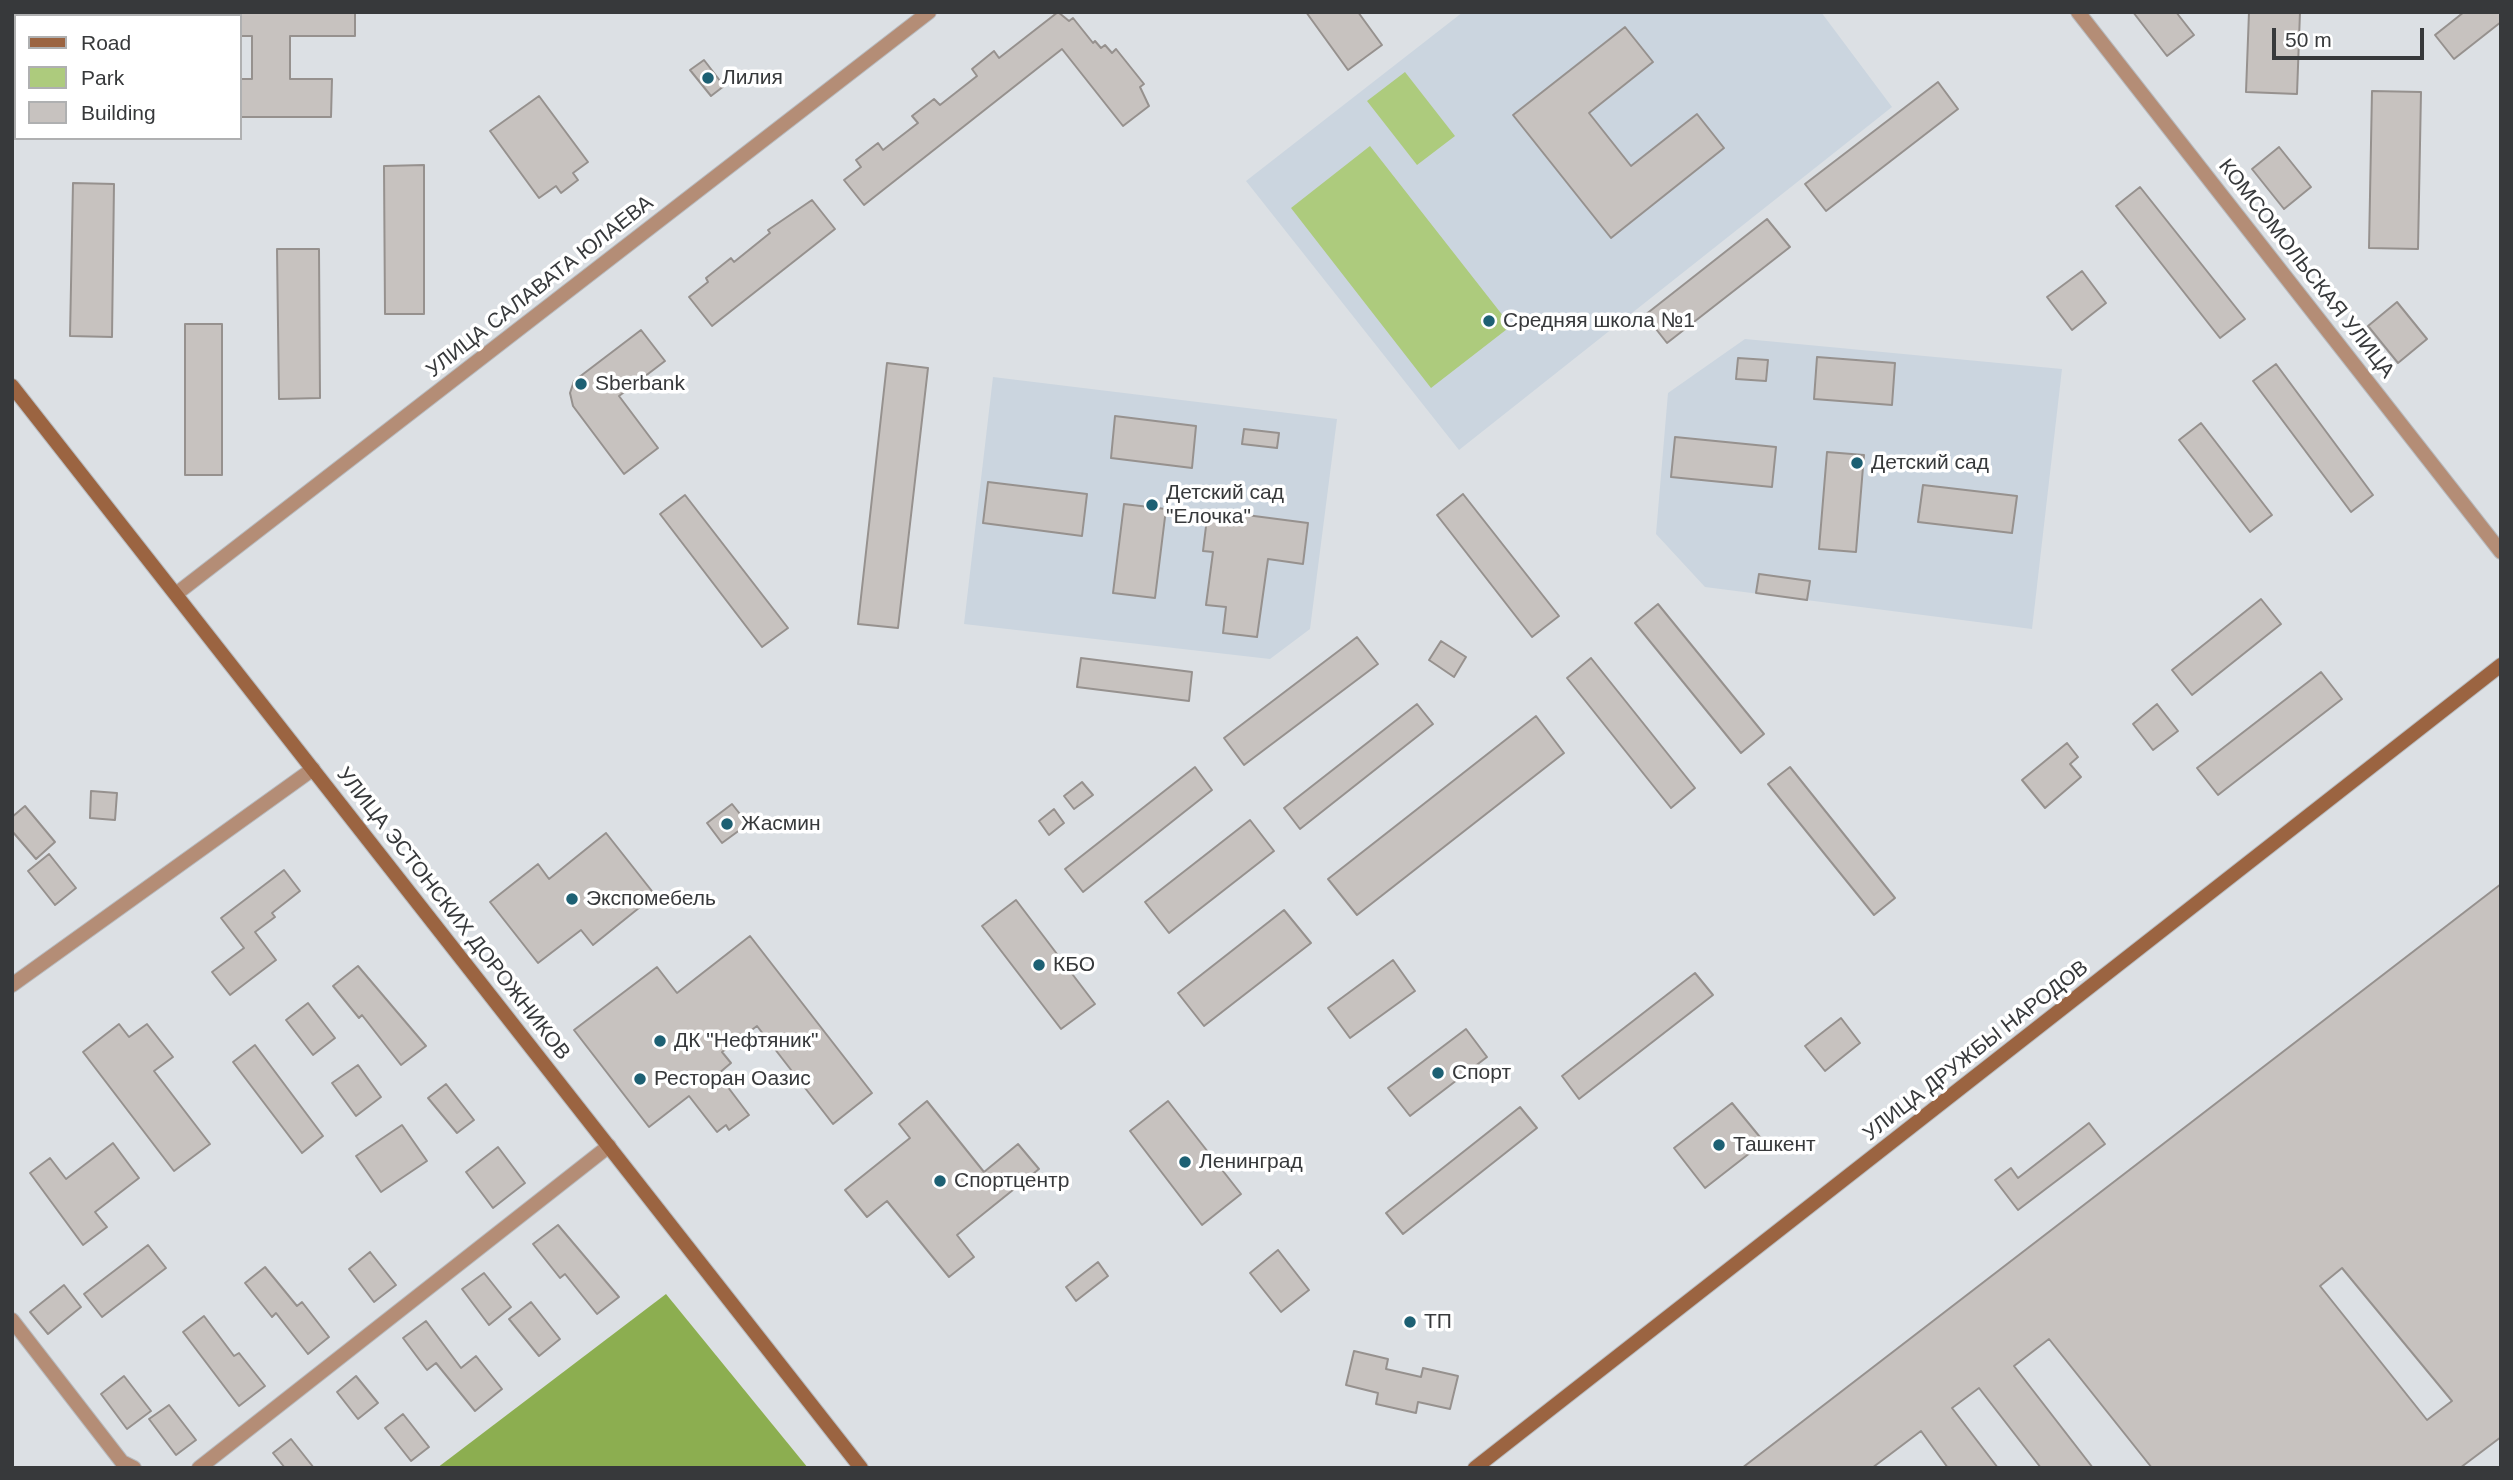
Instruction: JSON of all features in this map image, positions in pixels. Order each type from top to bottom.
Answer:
[{"type":"main road","name":"УЛИЦА ЭСТОНСКИХ ДОРОЖНИКОВ","points":[[12,386],[861,1468]]},
{"type":"main road","name":"УЛИЦА ДРУЖБЫ НАРОДОВ","points":[[1475,1468],[2501,665]]},
{"type":"street","name":"УЛИЦА САЛАВАТА ЮЛАЕВА","points":[[176,594],[929,12]]},
{"type":"street","name":"КОМСОМОЛЬСКАЯ УЛИЦА","points":[[2078,12],[2501,552]]},
{"type":"street","points":[[12,985],[313,769]]},
{"type":"street","points":[[199,1468],[609,1146]]},
{"type":"street","points":[[12,1320],[122,1462],[134,1468]]},
{"type":"shaded area","name":"Средняя школа №1","points":[[1463,12],[1821,12],[1892,107],[1459,450],[1246,181]]},
{"type":"shaded area","name":"Детский сад","points":[[1745,339],[2062,369],[2032,629],[1705,587],[1656,534],[1668,393]]},
{"type":"shaded area","name":"Детский сад \"Елочка\"","points":[[993,377],[1337,419],[1310,629],[1270,659],[964,624]]},
{"type":"green space","points":[[1405,72],[1455,136],[1417,165],[1367,101]]},
{"type":"green space","points":[[1370,146],[1511,326],[1431,388],[1291,208]]},
{"type":"green space","points":[[666,1294],[808,1468],[437,1468]]},
{"type":"building","points":[[355,12],[355,36],[290,36],[290,79],[332,79],[331,117],[242,117],[242,79],[252,79],[252,36],[242,36],[240,14]]},
{"type":"building","points":[[1058,12],[1069,21],[1073,18],[1093,43],[1095,41],[1101,48],[1105,45],[1112,53],[1116,49],[1144,84],[1140,87],[1149,106],[1123,126],[1062,49],[864,205],[844,180],[861,167],[856,160],[878,143],[883,150],[918,123],[912,116],[934,99],[940,105],[977,76],[972,69],[994,51],[999,58]]},
{"type":"building","points":[[1306,12],[1358,12],[1382,45],[1348,70]]},
{"type":"building","points":[[2133,12],[2176,12],[2194,35],[2167,56]]},
{"type":"building","points":[[2249,12],[2300,12],[2297,94],[2246,92]]},
{"type":"building","points":[[2464,12],[2501,12],[2501,22],[2454,59],[2435,35]]},
{"type":"building","points":[[1625,27],[1653,62],[1589,113],[1631,166],[1697,114],[1724,148],[1611,238],[1513,115]]},
{"type":"building","name":"Лилия","points":[[704,60],[724,86],[711,96],[690,70]]},
{"type":"building","points":[[1938,82],[1958,109],[1826,211],[1805,184]]},
{"type":"building","points":[[2372,91],[2421,92],[2418,249],[2369,248]]},
{"type":"building","points":[[539,96],[588,162],[573,173],[578,180],[561,193],[556,186],[539,198],[490,131]]},
{"type":"building","points":[[2279,147],[2311,187],[2284,209],[2252,169]]},
{"type":"building","points":[[424,165],[424,314],[385,314],[384,166]]},
{"type":"building","points":[[73,183],[114,184],[112,337],[70,336]]},
{"type":"building","points":[[2140,187],[2245,319],[2220,338],[2116,206]]},
{"type":"building","points":[[812,200],[835,229],[712,326],[689,297],[708,282],[706,278],[731,258],[734,262],[770,233],[768,230]]},
{"type":"building","points":[[1767,219],[1790,247],[1667,343],[1645,315]]},
{"type":"building","points":[[277,249],[319,249],[320,398],[279,399]]},
{"type":"building","points":[[2082,271],[2106,303],[2072,330],[2047,297]]},
{"type":"building","points":[[2397,302],[2427,339],[2398,363],[2368,326]]},
{"type":"building","points":[[185,324],[222,324],[222,475],[185,475]]},
{"type":"building","points":[[641,330],[665,361],[619,396],[658,448],[624,474],[573,406],[570,393],[574,381]]},
{"type":"building","points":[[1817,357],[1895,363],[1892,405],[1814,399]]},
{"type":"building","points":[[1738,358],[1768,360],[1766,381],[1736,379]]},
{"type":"building","points":[[887,363],[928,368],[898,628],[858,624]]},
{"type":"building","points":[[2276,364],[2373,495],[2351,512],[2253,381]]},
{"type":"building","points":[[1115,416],[1196,426],[1192,468],[1111,458]]},
{"type":"building","points":[[2201,423],[2272,515],[2250,532],[2179,440]]},
{"type":"building","points":[[1244,429],[1279,433],[1277,448],[1242,444]]},
{"type":"building","points":[[1675,437],[1776,447],[1772,487],[1671,477]]},
{"type":"building","points":[[1827,452],[1864,455],[1856,552],[1819,549]]},
{"type":"building","points":[[988,482],[1087,494],[1082,536],[983,523]]},
{"type":"building","points":[[1923,485],[2017,496],[2012,533],[1918,522]]},
{"type":"building","points":[[1463,494],[1559,616],[1532,637],[1437,515]]},
{"type":"building","points":[[685,495],[788,628],[762,647],[660,514]]},
{"type":"building","points":[[1124,504],[1166,509],[1155,598],[1113,593]]},
{"type":"building","points":[[1208,510],[1308,523],[1303,564],[1268,559],[1257,637],[1223,633],[1226,607],[1206,605],[1213,552],[1203,551]]},
{"type":"building","points":[[1759,574],[1810,581],[1807,600],[1756,593]]},
{"type":"building","points":[[2261,599],[2281,624],[2192,695],[2172,670]]},
{"type":"building","points":[[1658,604],[1764,734],[1741,753],[1635,623]]},
{"type":"building","points":[[1357,637],[1378,664],[1244,765],[1224,738]]},
{"type":"building","points":[[1441,641],[1466,657],[1454,677],[1429,660]]},
{"type":"building","points":[[1081,658],[1192,672],[1189,701],[1077,687]]},
{"type":"building","points":[[1591,658],[1695,788],[1671,808],[1567,678]]},
{"type":"building","points":[[2321,672],[2342,699],[2218,795],[2197,768]]},
{"type":"building","points":[[1417,704],[1433,724],[1300,829],[1284,808]]},
{"type":"building","points":[[2157,704],[2178,731],[2153,750],[2133,724]]},
{"type":"building","points":[[1536,716],[1564,753],[1357,915],[1328,879]]},
{"type":"building","points":[[2067,743],[2078,757],[2070,764],[2081,777],[2045,808],[2022,780]]},
{"type":"building","points":[[1195,767],[1212,790],[1083,892],[1065,869]]},
{"type":"building","points":[[1790,767],[1895,898],[1874,915],[1768,784]]},
{"type":"building","points":[[1082,782],[1093,795],[1074,809],[1064,796]]},
{"type":"building","points":[[91,791],[117,793],[115,820],[90,818]]},
{"type":"building","name":"Жасмин","points":[[732,804],[748,824],[722,843],[707,823]]},
{"type":"building","points":[[25,806],[55,842],[36,859],[12,831],[12,817]]},
{"type":"building","points":[[1054,809],[1064,823],[1049,835],[1039,821]]},
{"type":"building","points":[[1250,820],[1274,851],[1169,933],[1145,902]]},
{"type":"building","name":"Экспомебель","points":[[606,833],[655,895],[593,945],[581,930],[538,963],[490,902],[538,864],[549,879]]},
{"type":"building","points":[[49,854],[76,888],[55,905],[28,871]]},
{"type":"building","points":[[284,870],[300,891],[272,913],[275,917],[255,932],[276,960],[230,995],[212,972],[244,948],[221,918]]},
{"type":"building","points":[[2501,884],[2501,1437],[2460,1468],[2152,1468],[2049,1339],[2014,1366],[2093,1468],[2041,1468],[1979,1388],[1952,1408],[1998,1468],[1948,1468],[1921,1431],[1872,1468],[1742,1468]],"holes":[[[2342,1268],[2452,1401],[2427,1420],[2320,1286]]]},
{"type":"building","name":"КБО","points":[[1016,900],[1095,1004],[1061,1029],[982,926]]},
{"type":"building","points":[[1284,910],[1311,943],[1204,1026],[1178,993]]},
{"type":"building","name":"ДК \"Нефтяник\"","points":[[750,936],[872,1093],[833,1124],[757,1026],[722,1052],[731,1063],[718,1074],[749,1115],[729,1130],[726,1125],[717,1132],[689,1096],[649,1127],[574,1030],[657,967],[677,993]]},
{"type":"building","points":[[1393,960],[1415,991],[1350,1038],[1328,1008]]},
{"type":"building","points":[[358,966],[426,1046],[401,1065],[362,1015],[359,1018],[333,986]]},
{"type":"building","points":[[1695,973],[1713,995],[1579,1099],[1562,1076]]},
{"type":"building","points":[[308,1003],[335,1038],[313,1055],[286,1020]]},
{"type":"building","points":[[1841,1018],[1860,1043],[1825,1071],[1805,1046]]},
{"type":"building","points":[[119,1024],[129,1037],[147,1024],[173,1057],[154,1071],[210,1144],[174,1171],[83,1052]]},
{"type":"building","name":"Спорт","points":[[1466,1029],[1487,1057],[1410,1116],[1388,1088]]},
{"type":"building","points":[[255,1045],[323,1136],[302,1153],[233,1062]]},
{"type":"building","points":[[358,1065],[381,1097],[356,1116],[332,1083]]},
{"type":"building","points":[[446,1084],[474,1120],[457,1133],[428,1098]]},
{"type":"building","name":"Спортцентр","points":[[927,1101],[984,1172],[1018,1144],[1039,1169],[957,1235],[974,1257],[949,1277],[887,1201],[867,1217],[845,1190],[910,1138],[899,1124]]},
{"type":"building","name":"Ленинград","points":[[1168,1101],[1241,1194],[1202,1225],[1130,1131]]},
{"type":"building","name":"Ташкент","points":[[1732,1103],[1764,1142],[1705,1188],[1674,1148]]},
{"type":"building","points":[[1520,1107],[1537,1128],[1403,1234],[1386,1213]]},
{"type":"building","points":[[2089,1123],[2105,1144],[2018,1210],[1995,1180],[2011,1168],[2018,1178]]},
{"type":"building","points":[[402,1125],[427,1161],[381,1192],[356,1156]]},
{"type":"building","points":[[113,1143],[139,1178],[95,1212],[107,1227],[83,1245],[30,1173],[50,1158],[66,1179]]},
{"type":"building","points":[[498,1147],[525,1183],[493,1208],[466,1172]]},
{"type":"building","points":[[558,1225],[619,1297],[597,1314],[565,1274],[560,1278],[533,1244]]},
{"type":"building","points":[[148,1245],[166,1268],[102,1317],[84,1294]]},
{"type":"building","points":[[1278,1250],[1309,1290],[1281,1312],[1250,1273]]},
{"type":"building","points":[[370,1252],[396,1285],[374,1302],[349,1269]]},
{"type":"building","points":[[1098,1262],[1108,1276],[1076,1301],[1066,1287]]},
{"type":"building","points":[[265,1267],[297,1306],[302,1302],[329,1337],[308,1354],[276,1313],[272,1317],[245,1283]]},
{"type":"building","points":[[484,1273],[511,1307],[489,1325],[462,1289]]},
{"type":"building","points":[[64,1285],[81,1307],[48,1334],[30,1312]]},
{"type":"building","points":[[531,1302],[560,1339],[539,1356],[509,1319]]},
{"type":"building","points":[[204,1316],[234,1356],[239,1353],[265,1386],[239,1406],[183,1332]]},
{"type":"building","points":[[426,1321],[461,1368],[476,1356],[502,1389],[475,1411],[436,1363],[427,1370],[403,1338]]},
{"type":"building","points":[[1354,1351],[1388,1359],[1386,1369],[1421,1377],[1423,1368],[1458,1376],[1450,1409],[1418,1402],[1416,1413],[1376,1404],[1378,1393],[1346,1385]]},
{"type":"building","points":[[124,1376],[151,1411],[127,1429],[101,1394]]},
{"type":"building","points":[[356,1376],[378,1403],[358,1419],[337,1392]]},
{"type":"building","points":[[169,1405],[196,1440],[176,1455],[149,1419]]},
{"type":"building","points":[[403,1414],[429,1447],[411,1461],[385,1428]]},
{"type":"building","points":[[291,1439],[314,1468],[285,1468],[273,1453]]},
{"type":"place","name":"Лилия","points":[[708,78]]},
{"type":"place","name":"Средняя школа №1","points":[[1489,321]]},
{"type":"place","name":"Sberbank","points":[[581,384]]},
{"type":"place","name":"Детский сад","points":[[1857,463]]},
{"type":"place","name":"Детский сад \"Елочка\"","points":[[1152,505]]},
{"type":"place","name":"Жасмин","points":[[727,824]]},
{"type":"place","name":"Экспомебель","points":[[572,899]]},
{"type":"place","name":"КБО","points":[[1039,965]]},
{"type":"place","name":"ДК \"Нефтяник\"","points":[[660,1041]]},
{"type":"place","name":"Спорт","points":[[1438,1073]]},
{"type":"place","name":"Ресторан Оазис","points":[[640,1079]]},
{"type":"place","name":"Ташкент","points":[[1719,1145]]},
{"type":"place","name":"Ленинград","points":[[1185,1162]]},
{"type":"place","name":"Спортцентр","points":[[940,1181]]},
{"type":"place","name":"ТП","points":[[1410,1322]]}]
